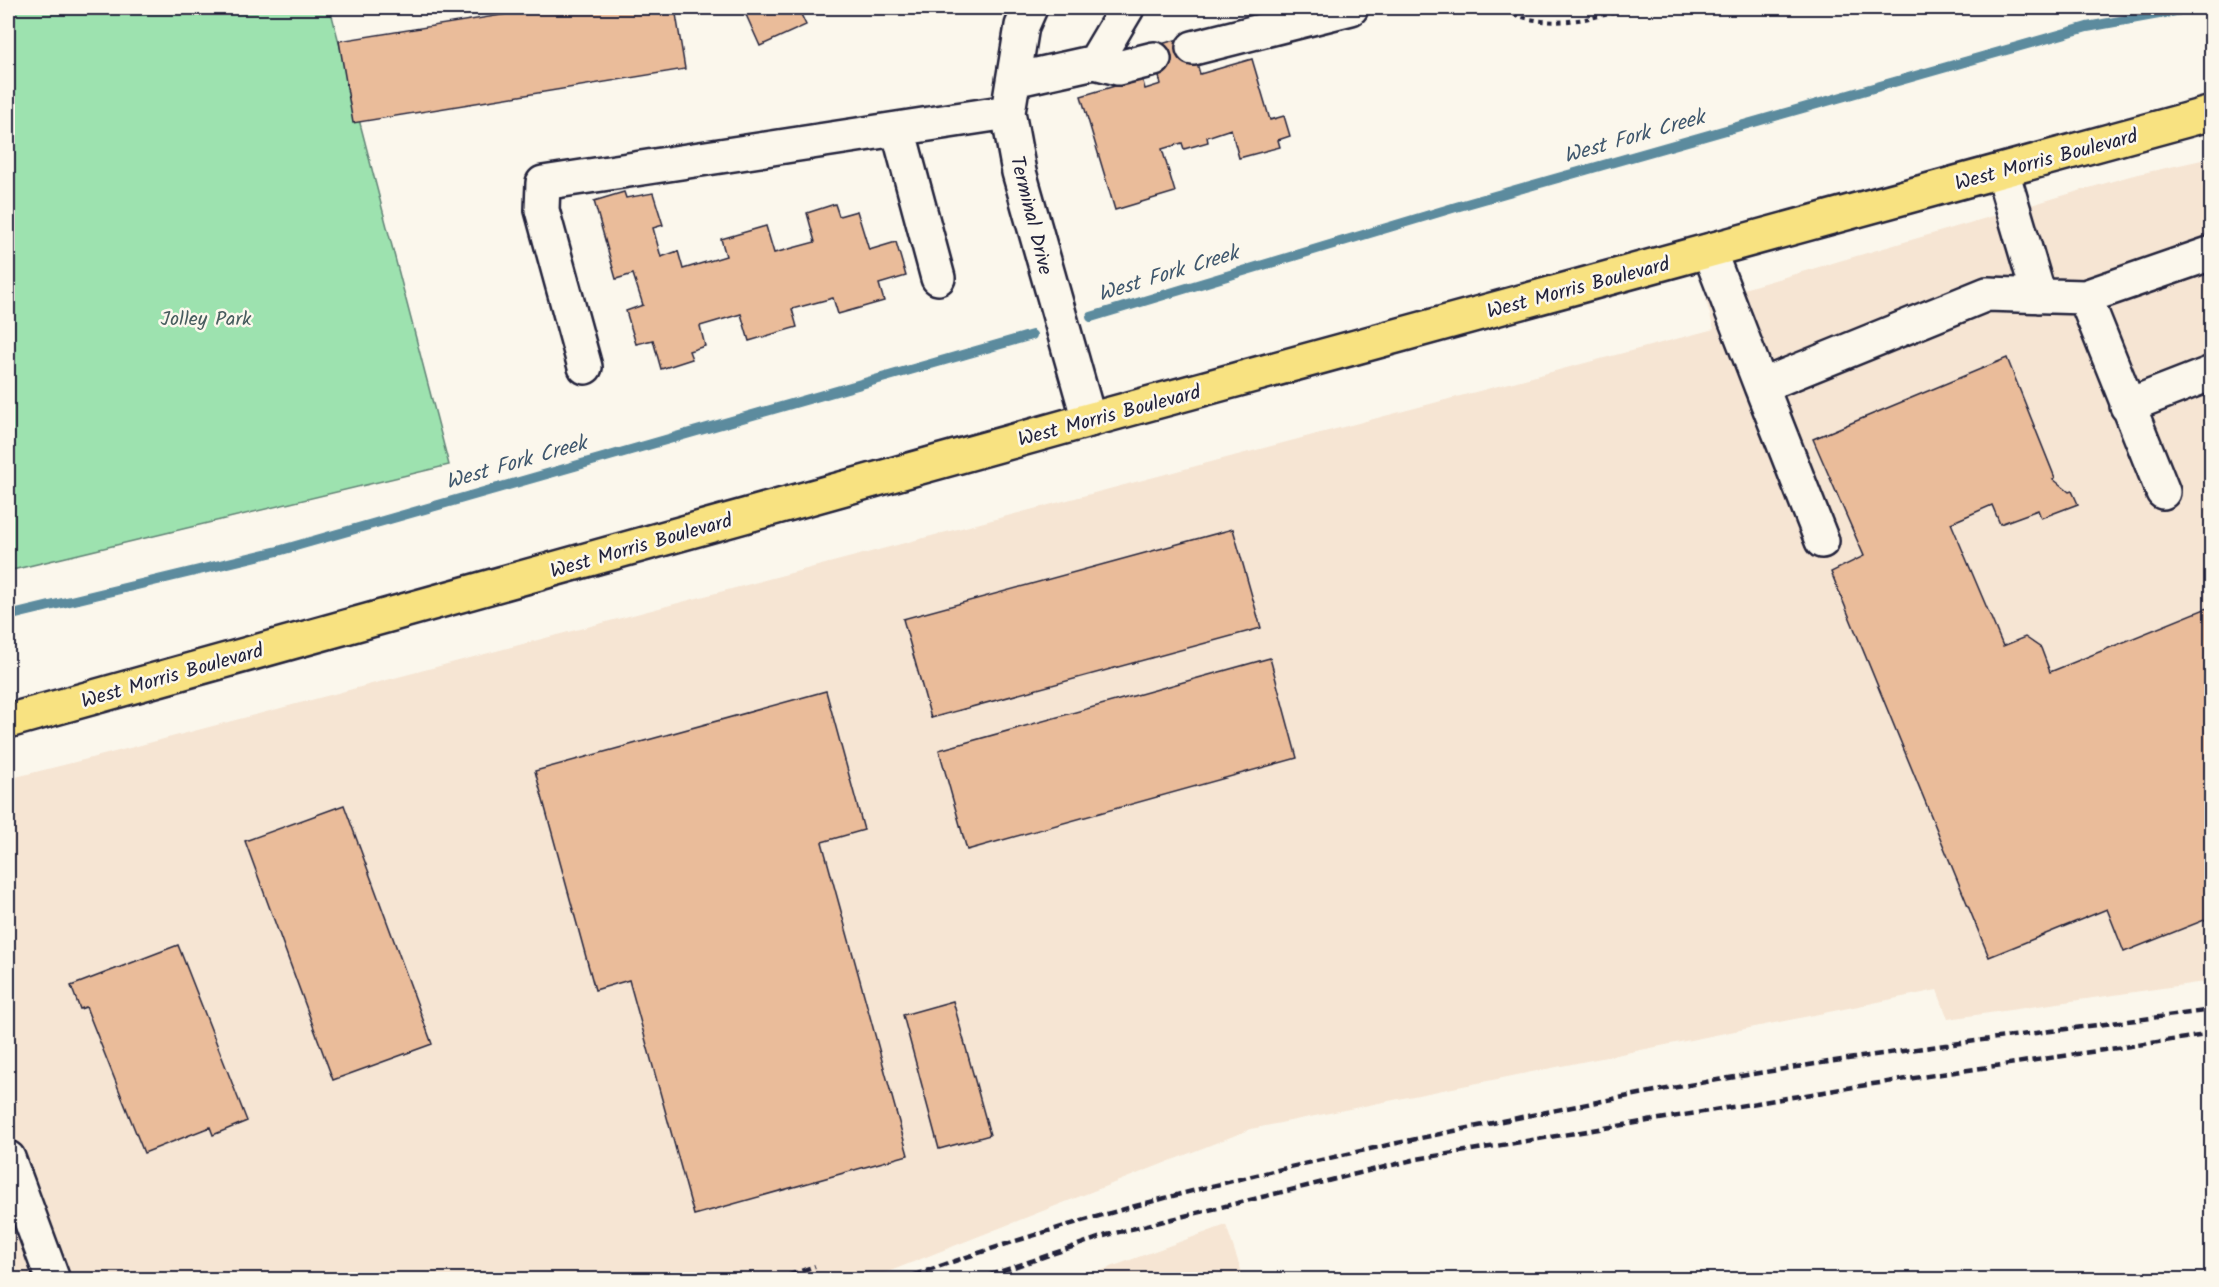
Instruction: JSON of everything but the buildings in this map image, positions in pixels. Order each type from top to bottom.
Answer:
[{"type":"main road","name":"West Morris Boulevard","points":[[8,721],[1089,420],[2211,114]]},
{"type":"street","name":"Terminal Drive","points":[[1030,8],[1022,26],[1008,112],[1019,172],[1089,420]]},
{"type":"street","points":[[1095,62],[1127,8]]},
{"type":"street","points":[[1192,48],[1351,8]]},
{"type":"street","points":[[1014,80],[1095,62],[1118,68],[1154,59]]},
{"type":"street","points":[[585,366],[542,210],[543,183],[1008,112]]},
{"type":"street","points":[[897,129],[938,278]]},
{"type":"street","points":[[2002,171],[2039,296]]},
{"type":"street","points":[[1709,250],[1822,541]]},
{"type":"street","points":[[1761,386],[1987,294],[2085,297],[2211,253]]},
{"type":"street","points":[[2085,297],[2163,492]]},
{"type":"street","points":[[2127,406],[2211,374]]},
{"type":"street","points":[[8,1158],[52,1280]]},
{"type":"path","points":[[1497,8],[1524,19],[1562,23],[1639,8]]},
{"type":"shaded area","points":[[2211,158],[2211,981],[1948,1019],[1937,990],[1251,1129],[870,1279],[8,1279],[8,779],[1714,329],[1706,300],[2130,176]]},
{"type":"shaded area","points":[[1226,1225],[1244,1279],[1078,1279]]},
{"type":"green space","name":"Jolley Park","points":[[8,8],[330,8],[449,465],[8,571]]},
{"type":"waterway","name":"West Fork Creek","points":[[1091,317],[1456,207],[2087,27],[2192,8]]},
{"type":"waterway","name":"West Fork Creek","points":[[8,616],[278,551],[1032,335]]},
{"type":"railway","points":[[901,1280],[1081,1221],[1142,1204],[1326,1159],[1486,1124],[1784,1069],[1944,1045],[2212,1010]]},
{"type":"railway","points":[[976,1280],[1107,1235],[1417,1159],[1860,1086],[2212,1034]]},
{"type":"railway","points":[[776,1280],[815,1266]]}]
